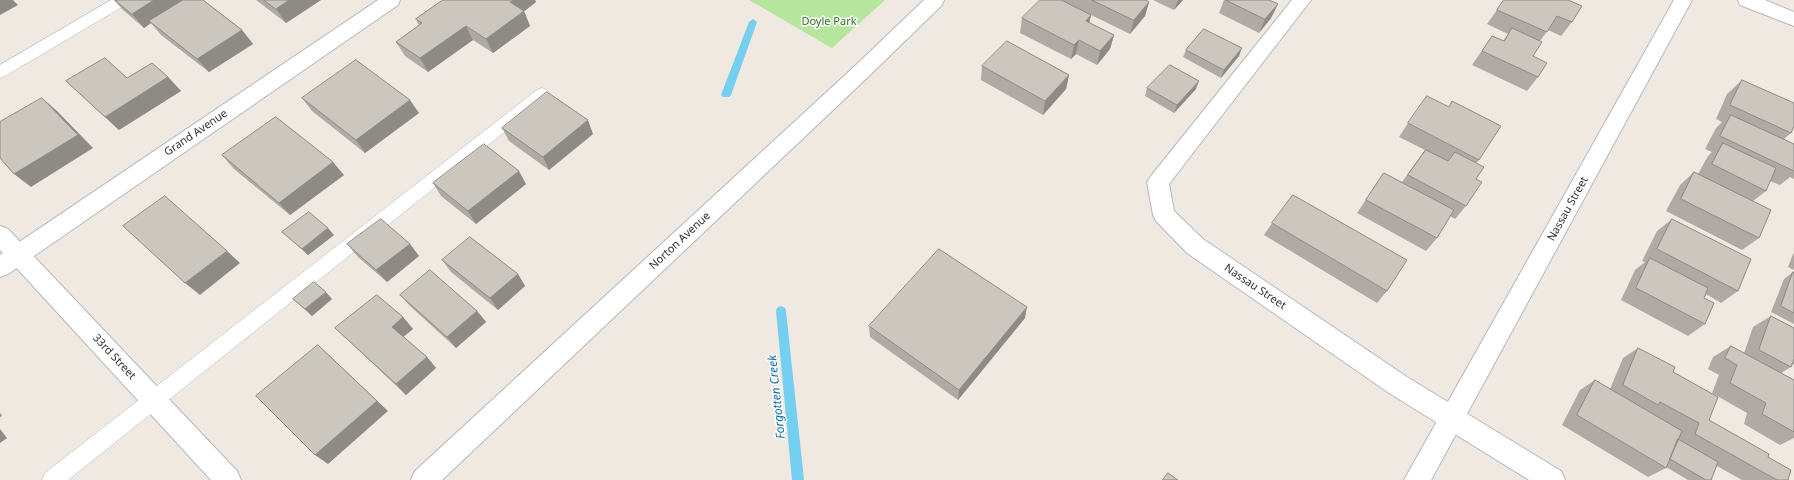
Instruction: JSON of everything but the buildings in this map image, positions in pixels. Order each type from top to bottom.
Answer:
[{"type":"street","name":"Grand Avenue","points":[[9,261],[391,0]]},
{"type":"street","name":"Norton Avenue","points":[[424,480],[863,70],[935,0]]},
{"type":"street","name":"Nassau Street","points":[[1302,0],[1158,182],[1164,215],[1195,246],[1398,385],[1552,480]]},
{"type":"street","name":"Nassau Street","points":[[1417,480],[1453,418],[1683,0]]},
{"type":"street","points":[[1747,0],[1794,19]]},
{"type":"street","name":"33rd Street","points":[[0,235],[9,261],[153,400],[228,480]]},
{"type":"lane","points":[[0,72],[122,0]]},
{"type":"lane","points":[[52,480],[542,94]]},
{"type":"green space","name":"Doyle Park","points":[[749,0],[885,0],[832,48]]},
{"type":"waterway","name":"Forgotten Creek","points":[[726,95],[753,22]]},
{"type":"waterway","name":"Forgotten Creek","points":[[781,311],[798,480]]}]
